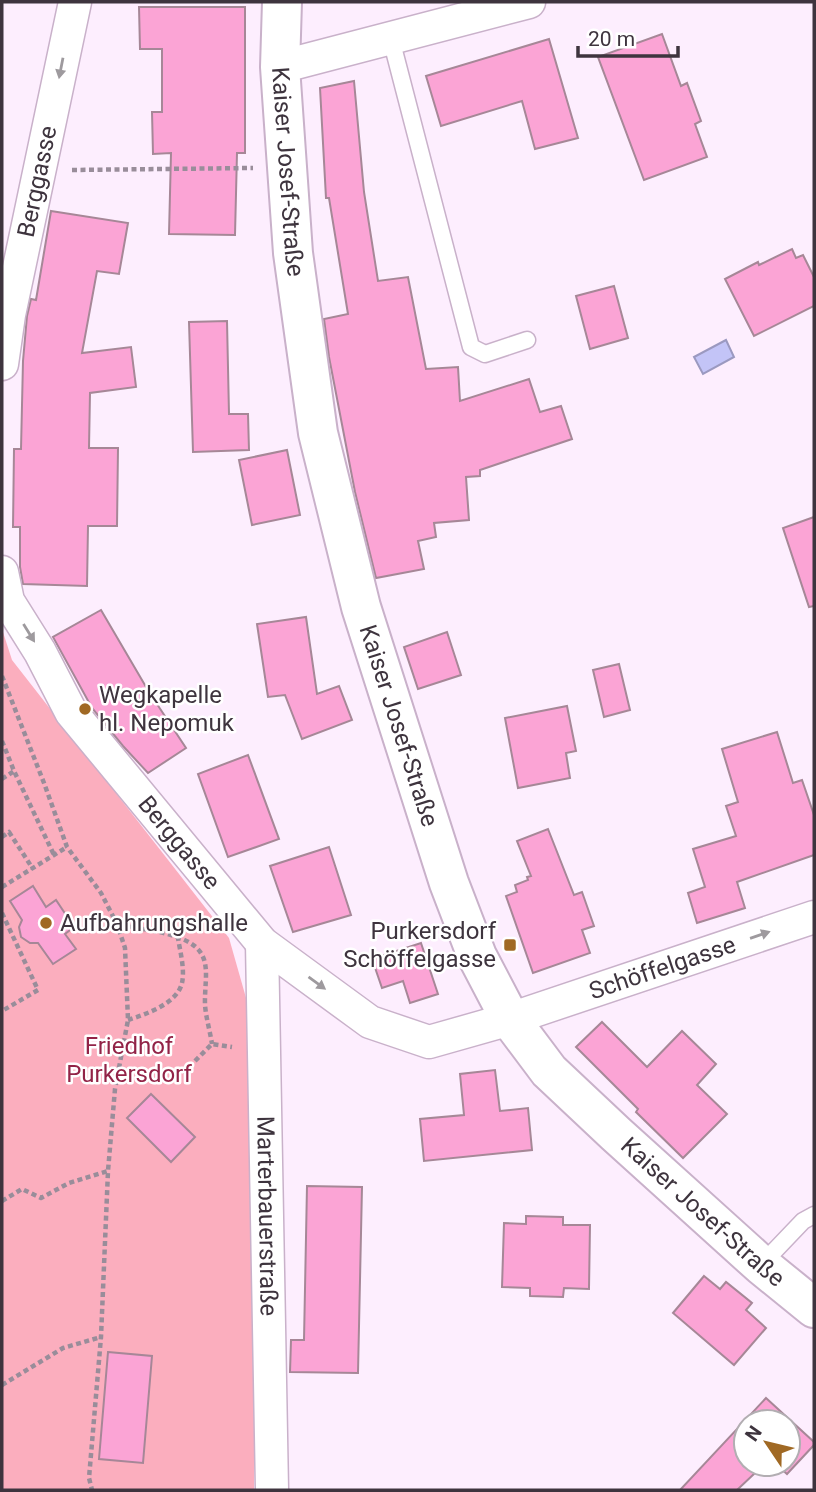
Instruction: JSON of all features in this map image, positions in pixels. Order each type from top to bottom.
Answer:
[{"type":"main road","name":"Kaiser Josef-Straße","points":[[282,2],[280,67],[293,253],[318,433],[361,607],[449,883],[482,969],[510,1019],[549,1071],[761,1265],[814,1308]]},
{"type":"street","name":"Berggasse","points":[[2,364],[9,315],[75,2]]},
{"type":"street","points":[[280,67],[528,2]]},
{"type":"street","name":"Berggasse","points":[[2,572],[8,601],[40,652],[71,712],[262,943],[370,1022],[429,1042],[510,1019]]},
{"type":"street","name":"Schöffelgasse","points":[[510,1019],[814,917]]},
{"type":"street","name":"Marterbauerstraße","points":[[262,943],[272,1490]]},
{"type":"lane","points":[[391,39],[471,347],[485,354],[527,340]]},
{"type":"lane","points":[[761,1265],[803,1221],[814,1215]]},
{"type":"path","points":[[40,170],[251,168]]},
{"type":"path","points":[[2,676],[66,847],[102,893],[125,948],[128,1020],[115,1089],[108,1171],[101,1337],[89,1478],[92,1490]]},
{"type":"path","points":[[2,741],[54,855]]},
{"type":"path","points":[[2,779],[14,771]]},
{"type":"path","points":[[2,836],[9,832],[33,869]]},
{"type":"path","points":[[2,887],[66,847]]},
{"type":"path","points":[[2,913],[38,990],[2,1012]]},
{"type":"path","points":[[117,924],[178,937],[197,948],[205,962],[207,974],[205,1005],[212,1044]]},
{"type":"path","points":[[128,1020],[154,1011],[166,1003],[182,984],[178,937]]},
{"type":"path","points":[[212,1044],[236,1048]]},
{"type":"path","points":[[183,1073],[212,1044]]},
{"type":"path","points":[[2,1201],[22,1189],[40,1198],[69,1183],[108,1171]]},
{"type":"path","points":[[2,1385],[63,1348],[101,1337]]},
{"type":"green space","name":"Friedhof Purkersdorf","points":[[2,629],[12,660],[229,938],[256,1033],[254,1490],[2,1490]]},
{"type":"water","points":[[726,340],[734,357],[703,374],[694,357]]},
{"type":"building","points":[[139,7],[245,7],[245,153],[237,153],[235,235],[169,234],[171,153],[153,154],[152,112],[162,112],[162,49],[140,49]]},
{"type":"building","points":[[662,34],[681,86],[687,83],[701,121],[695,124],[707,157],[644,180],[598,57]]},
{"type":"building","points":[[549,39],[578,138],[535,149],[522,101],[441,126],[426,76]]},
{"type":"building","points":[[354,81],[364,192],[378,281],[408,277],[426,369],[458,367],[460,401],[529,379],[540,412],[561,406],[572,439],[480,470],[480,476],[466,477],[469,520],[434,523],[436,537],[418,541],[424,569],[376,578],[355,492],[324,319],[348,314],[329,198],[326,198],[320,88]]},
{"type":"building","points":[[51,211],[128,223],[119,274],[97,271],[82,353],[131,347],[136,387],[90,393],[89,448],[118,448],[117,526],[88,526],[87,586],[23,584],[20,567],[20,527],[13,527],[14,449],[21,449],[27,316],[31,299],[36,300]]},
{"type":"building","points":[[792,249],[796,258],[803,255],[814,277],[814,306],[754,336],[725,279]]},
{"type":"building","points":[[614,286],[628,338],[590,349],[576,296]]},
{"type":"building","points":[[227,321],[229,414],[248,414],[249,450],[193,452],[189,322]]},
{"type":"building","points":[[287,450],[300,515],[252,525],[239,460]]},
{"type":"building","points":[[814,517],[814,606],[809,607],[783,528]]},
{"type":"building","points":[[101,610],[149,692],[186,748],[148,773],[92,708],[53,637]]},
{"type":"building","points":[[306,617],[317,694],[339,686],[352,720],[302,739],[285,695],[268,697],[257,624]]},
{"type":"building","points":[[447,632],[461,675],[418,689],[404,647]]},
{"type":"building","points":[[619,664],[630,710],[604,717],[593,670]]},
{"type":"building","points":[[567,706],[576,751],[566,753],[570,778],[518,788],[505,718]]},
{"type":"building","points":[[777,732],[793,783],[802,780],[814,815],[814,855],[737,882],[745,908],[697,923],[688,893],[705,887],[693,849],[736,836],[726,806],[738,802],[722,749]]},
{"type":"building","points":[[248,755],[279,839],[228,857],[198,774]]},
{"type":"building","points":[[548,829],[574,895],[582,892],[594,926],[582,930],[590,953],[533,973],[506,896],[517,892],[515,885],[531,876],[517,841]]},
{"type":"building","points":[[329,847],[351,915],[293,932],[270,866]]},
{"type":"building","name":"Aufbahrungshalle","points":[[33,886],[46,907],[56,900],[74,927],[65,934],[76,949],[53,964],[38,943],[30,943],[21,937],[19,927],[22,920],[10,901]]},
{"type":"building","points":[[421,943],[438,994],[410,1003],[403,981],[382,988],[372,959]]},
{"type":"building","points":[[602,1022],[647,1067],[682,1031],[716,1064],[697,1085],[727,1114],[683,1158],[576,1047]]},
{"type":"building","points":[[495,1070],[500,1111],[528,1108],[532,1150],[424,1161],[420,1119],[464,1115],[460,1074]]},
{"type":"building","points":[[151,1094],[195,1137],[171,1162],[127,1118]]},
{"type":"building","points":[[307,1186],[362,1187],[358,1373],[290,1372],[291,1340],[304,1340]]},
{"type":"building","points":[[526,1216],[563,1217],[563,1225],[590,1225],[589,1289],[564,1288],[563,1297],[530,1296],[530,1288],[502,1287],[504,1223],[526,1224]]},
{"type":"building","points":[[704,1276],[720,1289],[726,1282],[752,1303],[746,1310],[766,1328],[734,1365],[673,1313]]},
{"type":"building","points":[[108,1352],[152,1356],[143,1463],[99,1459]]},
{"type":"building","points":[[766,1398],[777,1408],[757,1408]]},
{"type":"building","points":[[802,1431],[814,1442],[802,1458]]},
{"type":"building","points":[[732,1434],[732,1478],[749,1478],[737,1490],[680,1490]]},
{"type":"place","name":"Wegkapelle hl. Nepomuk","points":[[85,709]]},
{"type":"place","name":"Aufbahrungshalle","points":[[46,923]]},
{"type":"place","name":"Purkersdorf Schöffelgasse","points":[[510,945]]}]
